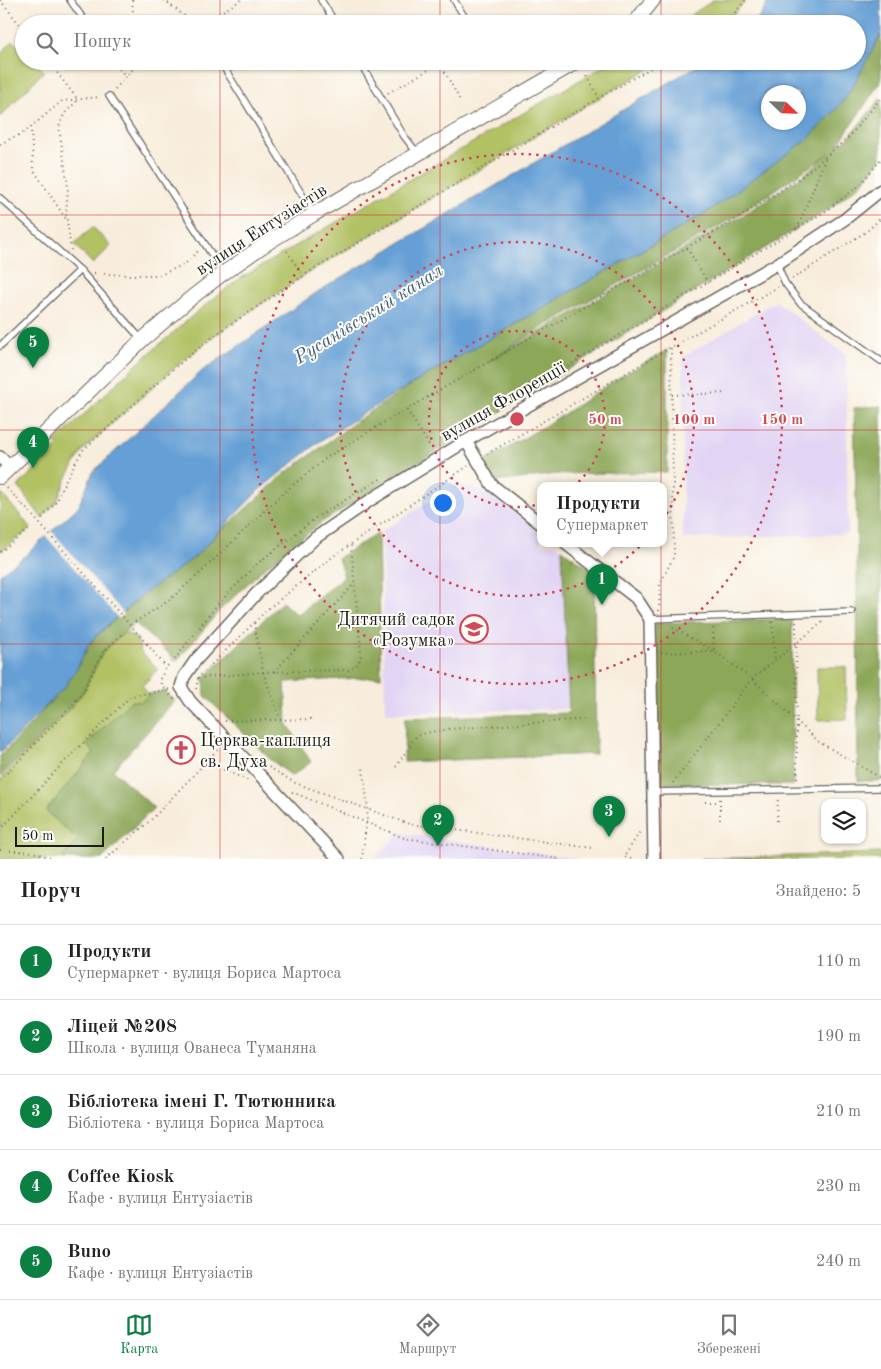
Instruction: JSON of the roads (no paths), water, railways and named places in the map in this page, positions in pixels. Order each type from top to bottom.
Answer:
[{"type":"street","points":[[641,15],[653,0]]},
{"type":"street","name":"вулиця Ентузіастів","points":[[4,472],[142,340],[222,274],[314,214],[563,70]]},
{"type":"street","name":"вулиця Флоренції","points":[[339,859],[190,701],[181,687],[184,677],[195,661],[250,599],[315,538],[372,499],[466,441],[777,264],[845,219],[881,190]]},
{"type":"street","points":[[466,441],[492,485],[537,521]]},
{"type":"street","points":[[570,547],[636,598],[654,619],[651,654],[654,859]]},
{"type":"lane","points":[[70,0],[81,15]]},
{"type":"lane","points":[[321,0],[330,15]]},
{"type":"lane","points":[[454,0],[463,15]]},
{"type":"lane","points":[[226,70],[314,214]]},
{"type":"lane","points":[[364,70],[404,136],[418,154]]},
{"type":"lane","points":[[109,96],[222,274]]},
{"type":"lane","points":[[0,198],[80,270],[142,340]]},
{"type":"lane","points":[[777,264],[785,283],[800,303],[881,360]]},
{"type":"lane","points":[[0,346],[80,270]]},
{"type":"lane","points":[[654,619],[852,612]]},
{"type":"lane","points":[[652,792],[881,788]]},
{"type":"water","points":[[769,0],[881,0],[881,34],[866,62],[866,15],[761,15]]},
{"type":"water","name":"Русанівський канал","points":[[690,70],[862,70],[841,104],[808,139],[706,213],[393,395],[319,442],[259,490],[195,557],[145,593],[100,632],[88,645],[78,667],[64,688],[0,753],[0,574],[25,556],[78,507],[93,472],[202,371],[319,291]]},
{"type":"place","name":"Buno","points":[[33,368]]},
{"type":"place","name":"Coffee Kiosk","points":[[33,468]]},
{"type":"place","name":"Продукти","points":[[602,605]]},
{"type":"place","name":"Дитячий садок «Розумка»","points":[[474,629]]},
{"type":"place","name":"Церква-каплиця св. Духа","points":[[181,750]]},
{"type":"place","name":"Бібліотека імені Г. Тютюнника","points":[[609,837]]},
{"type":"place","name":"Ліцей №208","points":[[438,846]]}]
